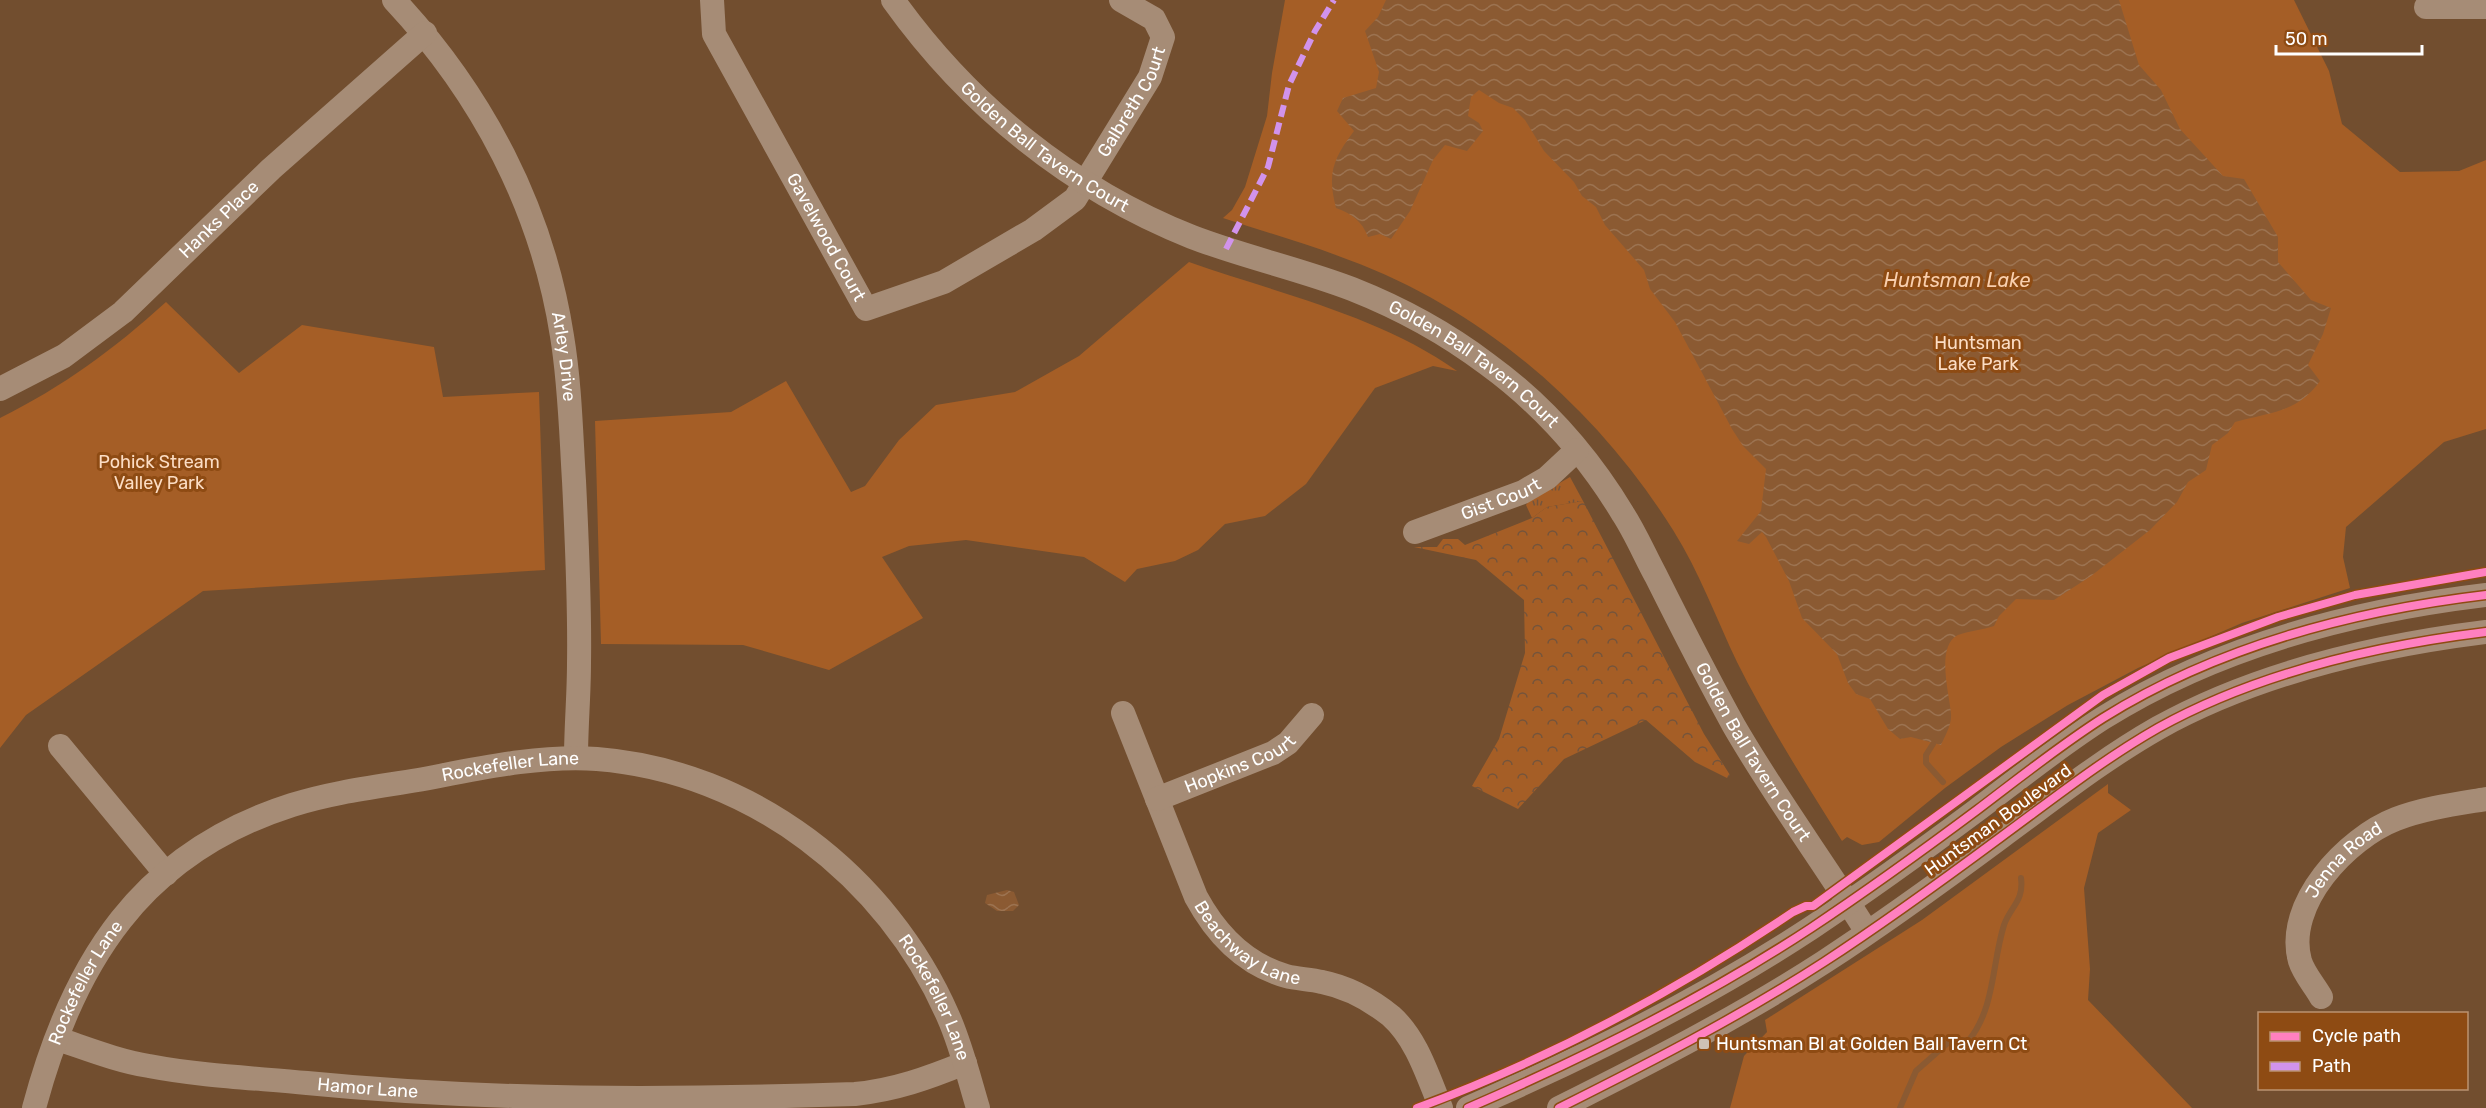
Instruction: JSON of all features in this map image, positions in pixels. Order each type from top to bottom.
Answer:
[{"type":"street","name":"Arley Drive","points":[[394,0],[425,33],[487,122],[505,156],[536,230],[557,307],[568,390],[579,574],[576,758]]},
{"type":"street","name":"Gavelwood Court","points":[[712,0],[714,34],[866,309],[954,276],[1033,230],[1075,199],[1086,184]]},
{"type":"street","name":"Golden Ball Tavern Court","points":[[893,0],[918,35],[967,90],[1030,144],[1086,184],[1138,213],[1191,236],[1350,288],[1422,322],[1463,347],[1523,393],[1577,450],[1623,514],[1718,697],[1762,774],[1867,932]]},
{"type":"street","name":"Galbreth Court","points":[[1086,184],[1150,78],[1163,37],[1154,19],[1120,0]]},
{"type":"street","points":[[2426,7],[2486,7]]},
{"type":"street","name":"Hanks Place","points":[[0,389],[64,356],[123,312],[271,169],[425,33]]},
{"type":"street","name":"Gist Court","points":[[1415,532],[1523,492],[1546,478],[1577,450]]},
{"type":"street","name":"Huntsman Boulevard","points":[[1468,1108],[1544,1075],[1653,1020],[1739,972],[1890,875],[2065,744],[2133,701],[2184,674],[2274,639],[2336,622],[2486,595]]},
{"type":"street","name":"Huntsman Boulevard","points":[[1560,1108],[1670,1052],[1752,1006],[1867,932],[2122,749],[2200,707],[2285,674],[2345,658],[2486,632]]},
{"type":"street","name":"Beachway Lane","points":[[1123,713],[1196,897],[1209,922],[1228,943],[1264,968],[1283,975],[1323,982],[1351,991],[1392,1017],[1420,1057],[1441,1108]]},
{"type":"street","name":"Hopkins Court","points":[[1157,799],[1273,753],[1288,743],[1312,715]]},
{"type":"street","points":[[60,746],[166,873]]},
{"type":"street","name":"Rockefeller Lane","points":[[34,1108],[71,998],[96,952],[122,917],[166,873],[217,838],[254,819],[293,805],[481,768],[576,758],[611,761],[674,774],[704,783],[764,810],[819,848],[870,895],[910,947],[949,1018],[978,1108]]},
{"type":"street","name":"Jenna Road","points":[[2321,997],[2301,963],[2299,928],[2315,890],[2328,869],[2349,848],[2393,820],[2417,812],[2486,799]]},
{"type":"street","name":"Hamor Lane","points":[[58,1039],[117,1059],[172,1070],[351,1088],[497,1096],[687,1099],[855,1094],[880,1092],[915,1083],[965,1063]]},
{"type":"green space","name":"Huntsman Lake Park","points":[[1285,0],[2294,0],[2329,71],[2342,124],[2400,172],[2459,171],[2486,160],[2486,429],[2444,442],[2346,527],[2343,557],[2350,588],[2242,623],[2138,668],[2068,705],[2001,747],[1945,788],[1879,842],[1862,845],[1847,837],[1842,841],[1761,708],[1737,662],[1699,578],[1673,530],[1643,486],[1573,405],[1533,368],[1491,335],[1446,306],[1399,281],[1334,254],[1223,218],[1232,210],[1245,187],[1267,116]]},
{"type":"green space","points":[[1189,262],[1327,307],[1362,321],[1395,335],[1457,371],[1433,366],[1375,388],[1306,484],[1265,516],[1225,524],[1198,550],[1175,561],[1137,569],[1125,582],[1084,557],[966,540],[909,546],[882,557],[923,618],[829,670],[743,645],[601,644],[595,421],[731,412],[786,381],[851,492],[865,486],[899,440],[936,405],[1015,392],[1079,356]]},
{"type":"green space","name":"Pohick Stream Valley Park","points":[[166,302],[239,373],[302,325],[434,347],[443,397],[539,392],[545,570],[203,591],[26,715],[0,748],[0,418],[67,380],[127,336]]},
{"type":"green space","points":[[1570,477],[1583,501],[1547,507],[1532,518],[1526,505],[1529,501]]},
{"type":"green space","points":[[1583,501],[1704,734],[1730,775],[1727,778],[1695,762],[1646,720],[1564,759],[1518,809],[1472,786],[1499,739],[1525,653],[1524,600],[1476,560],[1414,547],[1437,547],[1443,539],[1458,539],[1465,545],[1532,518],[1547,507]]},
{"type":"green space","points":[[2108,784],[2108,793],[2131,810],[2098,833],[2084,888],[2090,969],[2088,1000],[2192,1108],[1730,1108],[1744,1056],[1767,1032],[1765,1020],[1922,920]]},
{"type":"water","name":"Huntsman Lake","points":[[1386,0],[2119,0],[2139,65],[2161,90],[2180,129],[2223,176],[2244,179],[2278,237],[2278,262],[2311,300],[2331,308],[2323,334],[2308,365],[2320,381],[2302,400],[2282,410],[2235,422],[2228,433],[2212,445],[2206,470],[2188,482],[2177,502],[2150,530],[2091,576],[2054,600],[2016,599],[1999,616],[1994,626],[1958,635],[1951,641],[1945,660],[1951,718],[1941,745],[1911,737],[1900,739],[1888,729],[1870,699],[1856,694],[1848,683],[1837,654],[1802,618],[1789,581],[1762,532],[1749,544],[1737,541],[1761,511],[1766,469],[1743,446],[1732,429],[1675,322],[1650,289],[1644,270],[1605,225],[1596,207],[1582,196],[1574,182],[1544,151],[1525,120],[1513,108],[1499,103],[1479,90],[1471,97],[1468,116],[1479,123],[1483,131],[1467,151],[1445,145],[1433,160],[1410,211],[1391,239],[1380,234],[1368,237],[1356,219],[1336,208],[1332,185],[1334,167],[1341,150],[1354,131],[1337,111],[1343,98],[1376,88],[1379,72],[1365,31],[1378,17]]},
{"type":"water","points":[[1007,890],[1014,892],[1019,905],[1013,911],[997,911],[985,903],[987,895]]},
{"type":"waterway","points":[[1933,744],[1926,755],[1926,763],[1943,782]]},
{"type":"waterway","points":[[1900,1108],[1916,1071],[1950,1041],[1969,1040],[1984,1014],[2004,925],[2021,892],[2021,878]]},
{"type":"marked path","points":[[1226,249],[1268,167],[1289,85],[1315,31],[1334,0]]},
{"type":"cycle path","points":[[1417,1108],[1467,1089],[1564,1045],[1658,996],[1793,912],[1806,906],[1813,906],[2103,695],[2169,658],[2278,617],[2355,595],[2486,572]]},
{"type":"cycle path","points":[[1468,1108],[1643,1026],[1770,954],[1895,870],[2071,740],[2103,718],[2147,693],[2239,652],[2287,636],[2386,611],[2486,595]]},
{"type":"cycle path","points":[[1559,1108],[1660,1057],[1824,962],[1913,901],[2097,767],[2158,728],[2196,709],[2275,677],[2401,645],[2486,632]]},
{"type":"place","name":"Huntsman Bl at Golden Ball Tavern Ct","points":[[1704,1044]]}]
